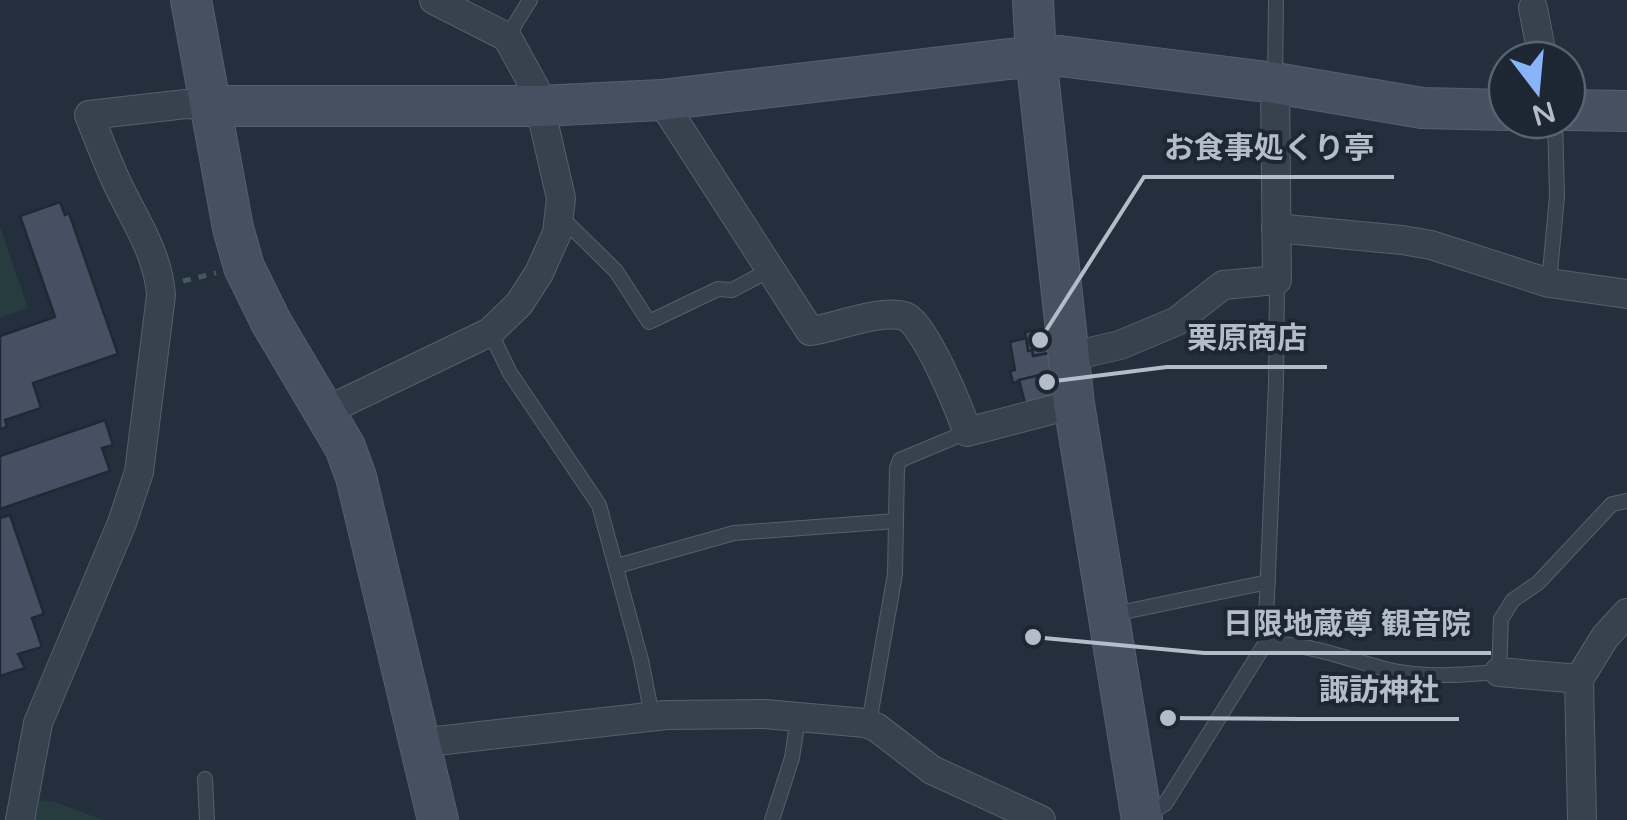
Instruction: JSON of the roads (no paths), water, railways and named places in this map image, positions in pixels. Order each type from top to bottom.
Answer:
[{"type":"street","points":[[190,0],[233,228],[244,266],[270,322],[344,447],[356,477],[438,820]]},
{"type":"street","points":[[324,412],[490,332],[519,304],[539,273],[560,216],[561,198],[541,106],[508,37],[434,0]]},
{"type":"street","points":[[1033,0],[1074,404],[1142,818]]},
{"type":"street","points":[[1533,4],[1539,40]]},
{"type":"street","points":[[20,820],[42,712],[122,523],[139,472],[153,372],[160,283],[141,228],[89,115],[186,104],[541,106],[661,100],[1036,56],[1275,83],[1422,108],[1487,110]]},
{"type":"street","points":[[1068,357],[1120,345],[1177,321],[1223,285],[1276,280],[1275,83]]},
{"type":"street","points":[[661,100],[810,331],[865,319],[900,314],[908,317],[926,340],[967,432],[1074,404]]},
{"type":"street","points":[[1587,110],[1627,111]]},
{"type":"street","points":[[1276,228],[1402,240],[1549,283],[1627,294]]},
{"type":"street","points":[[1582,820],[1578,679],[1604,638],[1627,614]]},
{"type":"street","points":[[1499,672],[1578,679]]},
{"type":"street","points":[[419,743],[652,716],[765,714],[869,724],[932,770],[1041,820]]},
{"type":"lane","points":[[508,37],[530,0]]},
{"type":"lane","points":[[1275,83],[1276,0]]},
{"type":"lane","points":[[1549,283],[1557,196],[1556,140]]},
{"type":"lane","points":[[560,216],[616,271],[649,322],[718,289],[732,290],[770,270]]},
{"type":"lane","points":[[1142,818],[1165,804],[1265,644],[1276,382],[1276,280]]},
{"type":"lane","points":[[490,332],[510,372],[592,492],[618,566],[652,716]]},
{"type":"lane","points":[[869,724],[895,574],[897,468],[900,460],[967,432]]},
{"type":"lane","points":[[1265,644],[1294,645],[1412,673],[1456,676],[1499,672],[1502,619],[1513,600],[1538,583],[1612,504],[1627,502]]},
{"type":"lane","points":[[618,566],[734,534],[896,521]]},
{"type":"lane","points":[[1108,615],[1268,582]]},
{"type":"lane","points":[[772,820],[792,758],[798,718]]},
{"type":"lane","points":[[205,779],[207,820]]},
{"type":"place","name":"お食事処くり亭","points":[[1040,340]]},
{"type":"place","name":"栗原商店","points":[[1047,382]]},
{"type":"place","name":"日限地蔵尊 観音院","points":[[1033,637]]},
{"type":"place","name":"諏訪神社","points":[[1168,718]]}]
